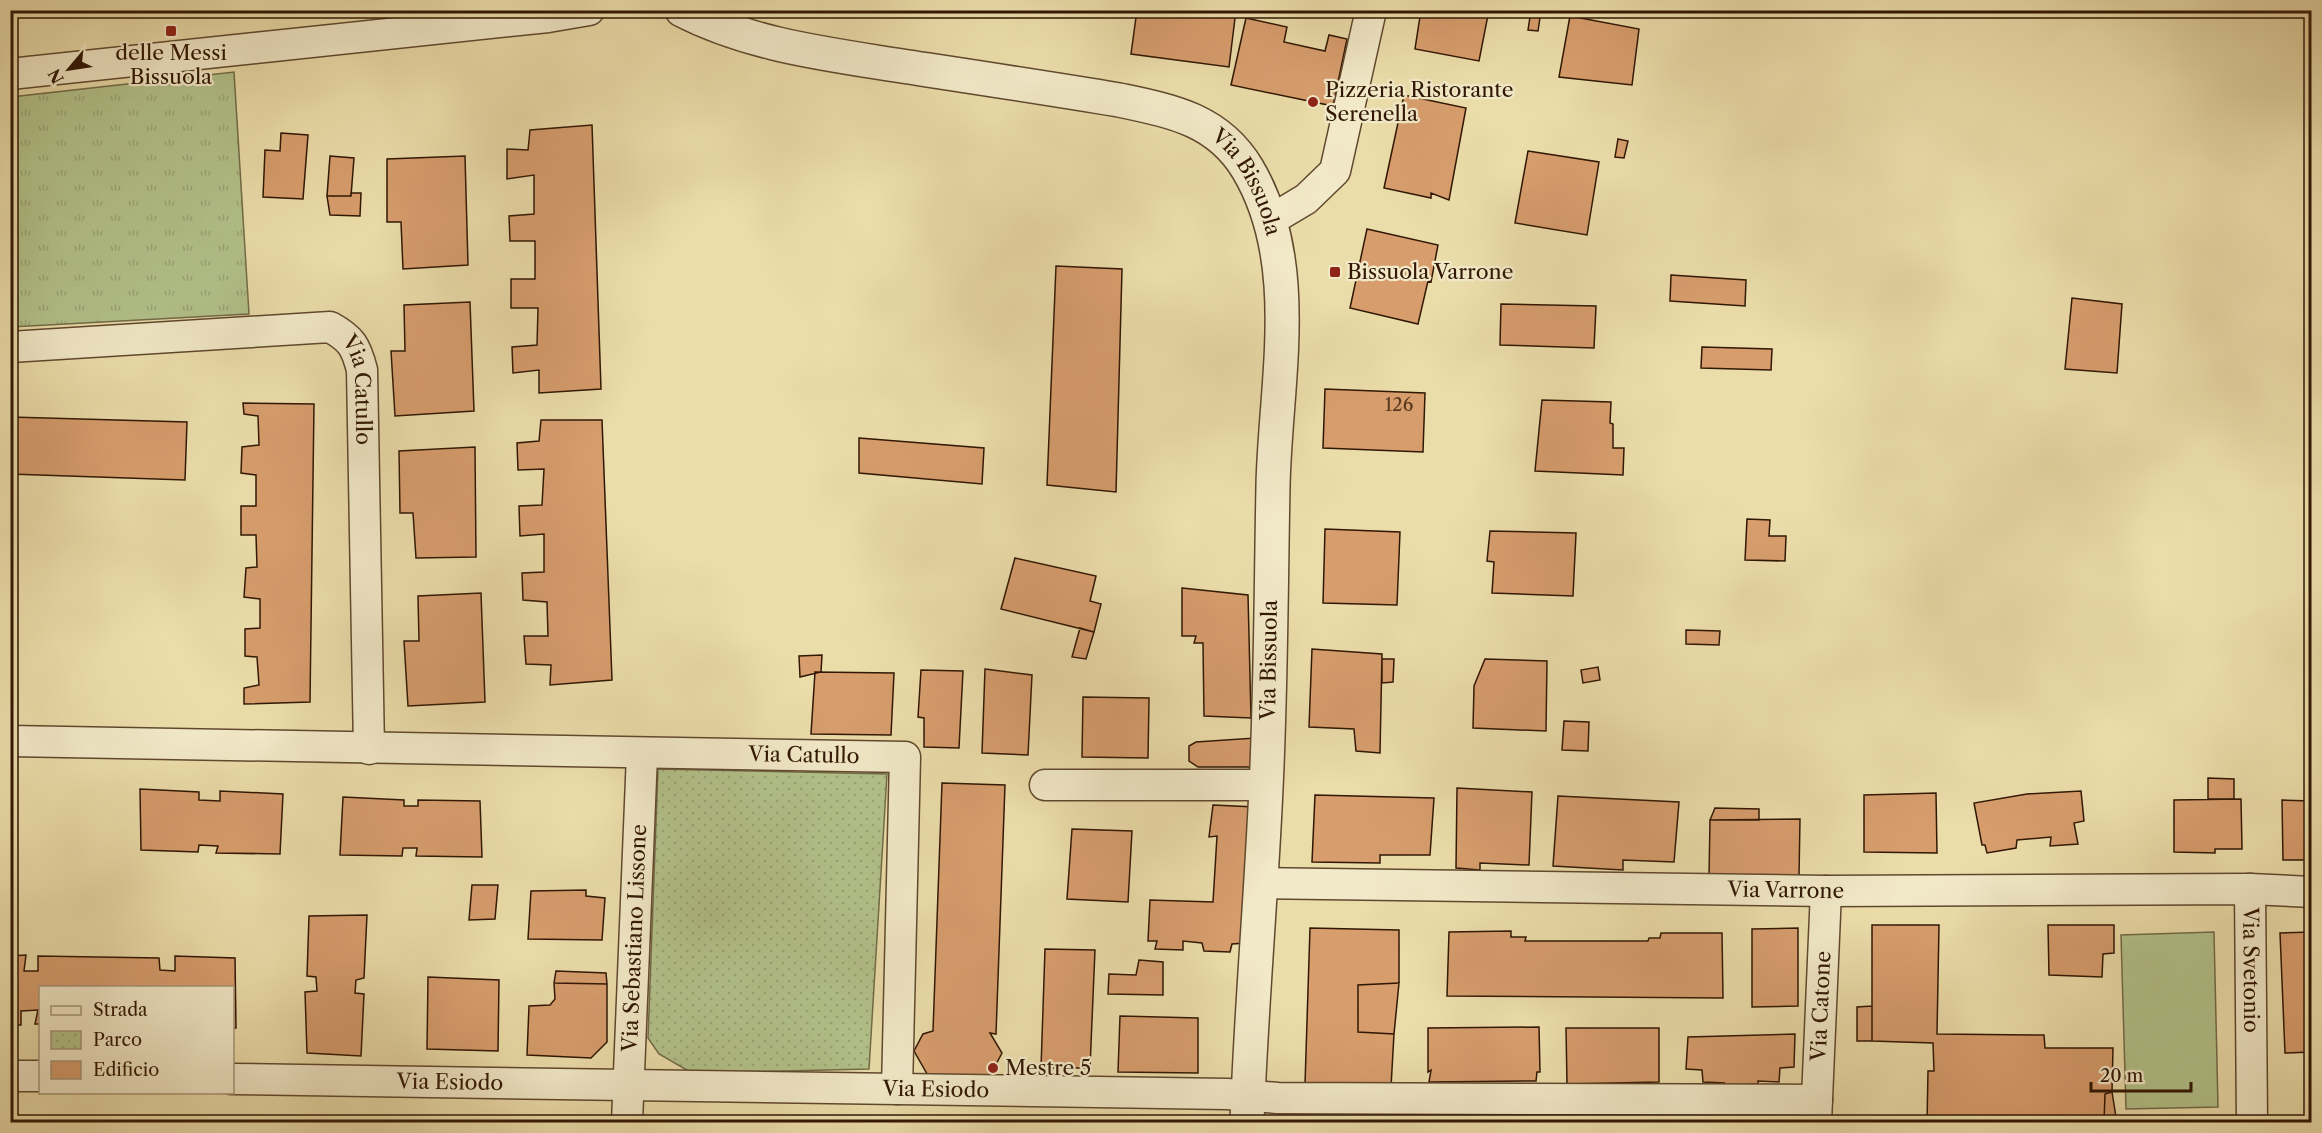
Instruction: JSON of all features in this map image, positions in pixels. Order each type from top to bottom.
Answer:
[{"type":"street","points":[[10,74],[526,20],[589,10]]},
{"type":"street","name":"Via Bissuola","points":[[682,10],[731,32],[788,46],[1119,100],[1195,120],[1214,130],[1232,147],[1248,169],[1269,220],[1280,272],[1282,300],[1274,458],[1267,785],[1247,1109]]},
{"type":"street","points":[[1269,220],[1306,199],[1335,171],[1371,10]]},
{"type":"street","name":"Via Catullo","points":[[10,346],[330,327],[345,335],[357,349],[362,370],[369,748]]},
{"type":"street","name":"Via Catullo","points":[[10,741],[905,757],[897,1089]]},
{"type":"street","name":"Via Sebastiano Lissone","points":[[627,1122],[642,754]]},
{"type":"street","points":[[1045,784],[1267,785]]},
{"type":"street","name":"Via Varrone","points":[[1261,884],[1826,891],[2250,889],[2312,892]]},
{"type":"street","name":"Via Svetonio","points":[[2250,889],[2252,1122]]},
{"type":"street","name":"Via Catone","points":[[1817,1111],[1826,891]]},
{"type":"street","points":[[10,1076],[39,1076]]},
{"type":"street","name":"Via Esiodo","points":[[234,1079],[897,1089],[1247,1109],[1290,1098],[1817,1111]]},
{"type":"green space","points":[[234,72],[249,314],[11,327],[11,97]]},
{"type":"green space","points":[[658,769],[887,774],[869,1069],[692,1073],[659,1054],[648,1038]]},
{"type":"green space","points":[[2214,932],[2218,1107],[2126,1109],[2121,935]]},
{"type":"building","points":[[1137,10],[1236,10],[1229,67],[1131,54]]},
{"type":"building","points":[[1421,10],[1489,10],[1479,61],[1415,49]]},
{"type":"building","points":[[1531,10],[1541,11],[1538,31],[1528,30]]},
{"type":"building","points":[[1570,16],[1639,29],[1632,85],[1559,77]]},
{"type":"building","points":[[1246,18],[1287,27],[1284,42],[1325,51],[1329,35],[1347,39],[1333,106],[1231,85]]},
{"type":"building","points":[[1404,95],[1466,108],[1449,200],[1431,193],[1431,198],[1384,188]]},
{"type":"building","points":[[592,125],[601,389],[539,393],[539,370],[513,373],[512,347],[537,345],[538,308],[511,308],[511,279],[535,279],[535,241],[510,241],[509,216],[534,214],[534,175],[507,179],[507,149],[528,150],[530,130]]},
{"type":"building","points":[[281,133],[308,135],[303,199],[263,197],[265,150],[280,151]]},
{"type":"building","points":[[1618,139],[1628,141],[1624,158],[1615,157]]},
{"type":"building","points":[[1528,151],[1599,162],[1587,235],[1515,223]]},
{"type":"building","points":[[330,156],[354,158],[351,196],[327,196]]},
{"type":"building","points":[[465,156],[468,265],[403,269],[401,222],[387,222],[387,159]]},
{"type":"building","points":[[351,193],[361,193],[360,216],[330,215],[327,196],[351,196]]},
{"type":"building","points":[[1367,229],[1438,245],[1431,282],[1428,281],[1418,324],[1350,308]]},
{"type":"building","points":[[1056,266],[1122,269],[1116,492],[1047,485]]},
{"type":"building","points":[[1671,275],[1746,280],[1745,306],[1670,301]]},
{"type":"building","points":[[2072,298],[2122,304],[2117,373],[2065,369]]},
{"type":"building","points":[[470,302],[474,411],[395,416],[391,351],[405,351],[404,305]]},
{"type":"building","points":[[1501,304],[1596,306],[1594,348],[1500,345]]},
{"type":"building","points":[[1702,347],[1772,349],[1771,370],[1701,368]]},
{"type":"building","points":[[1325,389],[1425,393],[1423,452],[1323,448]]},
{"type":"building","points":[[1542,400],[1611,402],[1610,423],[1613,424],[1613,448],[1624,448],[1623,475],[1535,471]]},
{"type":"building","points":[[243,403],[314,404],[310,702],[244,704],[244,688],[259,685],[257,657],[245,656],[245,629],[260,628],[260,599],[244,597],[246,568],[257,567],[256,535],[241,535],[241,506],[256,506],[256,475],[241,473],[242,447],[259,445],[258,416],[244,414]]},
{"type":"building","points":[[10,417],[187,422],[185,480],[10,474]]},
{"type":"building","points":[[541,420],[602,420],[612,680],[550,685],[551,665],[526,664],[524,636],[548,636],[547,602],[523,600],[522,573],[544,572],[544,534],[520,536],[519,506],[542,505],[544,469],[518,470],[517,443],[539,441]]},
{"type":"building","points":[[859,438],[984,448],[982,484],[859,473]]},
{"type":"building","points":[[475,447],[476,557],[416,558],[413,513],[400,513],[399,451]]},
{"type":"building","points":[[1747,519],[1770,520],[1769,536],[1786,536],[1785,561],[1745,560]]},
{"type":"building","points":[[1325,529],[1400,532],[1397,605],[1323,603]]},
{"type":"building","points":[[1490,531],[1576,533],[1573,596],[1492,593],[1494,562],[1487,561]]},
{"type":"building","points":[[1015,558],[1096,576],[1090,601],[1101,604],[1094,632],[1001,609]]},
{"type":"building","points":[[1182,588],[1248,595],[1251,718],[1204,716],[1203,643],[1194,643],[1196,636],[1182,636]]},
{"type":"building","points":[[481,593],[485,702],[408,706],[404,641],[419,641],[418,596]]},
{"type":"building","points":[[1080,628],[1094,632],[1086,659],[1072,657]]},
{"type":"building","points":[[1686,630],[1720,631],[1719,645],[1686,644]]},
{"type":"building","points":[[1312,649],[1382,654],[1380,753],[1356,751],[1354,729],[1309,727]]},
{"type":"building","points":[[822,655],[821,672],[800,677],[799,656]]},
{"type":"building","points":[[1382,659],[1394,659],[1393,682],[1382,683]]},
{"type":"building","points":[[1485,659],[1547,661],[1546,731],[1473,728],[1474,686]]},
{"type":"building","points":[[1598,667],[1600,680],[1583,683],[1581,670]]},
{"type":"building","points":[[985,669],[1032,675],[1028,755],[982,753]]},
{"type":"building","points":[[921,670],[963,671],[959,748],[924,747],[924,718],[918,717]]},
{"type":"building","points":[[815,672],[894,673],[891,735],[811,734]]},
{"type":"building","points":[[1083,697],[1149,698],[1148,758],[1082,757]]},
{"type":"building","points":[[1564,721],[1589,722],[1588,751],[1562,750]]},
{"type":"building","points":[[1255,738],[1254,767],[1198,767],[1189,761],[1189,746],[1196,742]]},
{"type":"building","points":[[2208,778],[2234,779],[2234,799],[2208,799]]},
{"type":"building","points":[[942,783],[1005,785],[996,1034],[990,1033],[1002,1053],[987,1081],[930,1079],[914,1051],[923,1034],[933,1031]]},
{"type":"building","points":[[1457,788],[1532,792],[1529,865],[1480,863],[1480,870],[1456,868]]},
{"type":"building","points":[[140,789],[199,792],[199,800],[220,801],[220,791],[283,794],[280,854],[216,853],[218,846],[199,845],[198,852],[141,850]]},
{"type":"building","points":[[2081,791],[2084,821],[2074,823],[2078,844],[2050,846],[2051,837],[2017,840],[2016,848],[1987,853],[1985,845],[1982,845],[1974,803],[2027,794]]},
{"type":"building","points":[[1936,793],[1937,853],[1864,852],[1864,795]]},
{"type":"building","points":[[1315,795],[1434,798],[1430,855],[1380,855],[1380,863],[1312,862]]},
{"type":"building","points":[[1558,796],[1679,802],[1674,862],[1623,860],[1623,870],[1553,866]]},
{"type":"building","points":[[343,797],[404,800],[404,806],[418,806],[418,800],[480,801],[482,857],[416,856],[417,848],[403,848],[402,856],[340,855]]},
{"type":"building","points":[[2241,799],[2242,849],[2215,849],[2215,853],[2174,852],[2174,800]]},
{"type":"building","points":[[2282,800],[2312,801],[2312,860],[2283,860]]},
{"type":"building","points":[[1213,805],[1255,807],[1246,943],[1232,944],[1230,952],[1204,951],[1202,943],[1183,941],[1183,950],[1155,949],[1157,941],[1148,941],[1150,900],[1213,902],[1217,836],[1209,837]]},
{"type":"building","points":[[1715,808],[1759,809],[1759,820],[1710,820]]},
{"type":"building","points":[[1800,819],[1799,876],[1709,877],[1710,820]]},
{"type":"building","points":[[1072,829],[1132,831],[1128,902],[1067,899]]},
{"type":"building","points":[[472,885],[498,885],[495,919],[469,920]]},
{"type":"building","points":[[586,890],[586,896],[605,898],[602,940],[528,939],[531,891]]},
{"type":"building","points":[[367,915],[364,978],[356,980],[355,993],[364,994],[361,1056],[307,1053],[305,992],[317,991],[316,977],[307,976],[309,916]]},
{"type":"building","points":[[1872,925],[1939,925],[1937,1034],[2044,1035],[2045,1048],[2113,1048],[2112,1092],[2105,1094],[2104,1122],[1927,1122],[1928,1071],[1934,1071],[1933,1043],[1872,1041]]},
{"type":"building","points":[[2048,925],[2114,925],[2114,953],[2103,954],[2102,977],[2049,975]]},
{"type":"building","points":[[1310,928],[1399,930],[1399,983],[1358,985],[1358,1032],[1394,1034],[1391,1087],[1305,1084]]},
{"type":"building","points":[[1798,928],[1798,1006],[1752,1007],[1752,929]]},
{"type":"building","points":[[1511,931],[1511,937],[1526,937],[1525,941],[1648,941],[1649,938],[1660,938],[1661,933],[1722,933],[1723,998],[1447,996],[1449,932]]},
{"type":"building","points":[[2312,932],[2312,1052],[2285,1053],[2280,933]]},
{"type":"building","points":[[1045,949],[1095,950],[1090,1068],[1041,1068]]},
{"type":"building","points":[[26,955],[24,971],[38,971],[38,956],[159,958],[160,970],[175,971],[175,956],[235,958],[236,1028],[234,1028],[234,986],[39,986],[39,1024],[35,1024],[38,1010],[21,1011],[21,1025],[10,1025],[10,956]]},
{"type":"building","points":[[1139,960],[1163,962],[1163,995],[1108,994],[1109,974],[1136,975]]},
{"type":"building","points":[[556,971],[606,973],[607,984],[554,983]]},
{"type":"building","points":[[428,977],[499,980],[498,1051],[427,1049]]},
{"type":"building","points":[[554,983],[607,984],[607,1042],[591,1058],[527,1055],[529,1006],[550,1005],[555,999]]},
{"type":"building","points":[[1399,983],[1394,1034],[1358,1032],[1358,985]]},
{"type":"building","points":[[1872,1006],[1872,1041],[1857,1041],[1857,1007]]},
{"type":"building","points":[[1120,1016],[1198,1018],[1198,1073],[1118,1072]]},
{"type":"building","points":[[1539,1027],[1540,1072],[1537,1072],[1536,1081],[1429,1082],[1431,1070],[1428,1072],[1428,1028]]},
{"type":"building","points":[[1566,1028],[1659,1028],[1659,1082],[1567,1084]]},
{"type":"building","points":[[1795,1034],[1794,1067],[1780,1068],[1779,1082],[1758,1081],[1758,1084],[1723,1086],[1724,1083],[1703,1082],[1702,1070],[1686,1069],[1688,1037]]},
{"type":"building","points":[[2112,1092],[2119,1122],[2104,1122],[2105,1094]]},
{"type":"building","points":[[429,1117],[595,1121],[429,1122]]},
{"type":"place","name":"delle Messi Bissuola","points":[[171,31]]},
{"type":"place","name":"Pizzeria Ristorante Serenella","points":[[1313,102]]},
{"type":"place","name":"Bissuola Varrone","points":[[1335,272]]},
{"type":"place","name":"Mestre 5","points":[[993,1068]]}]
